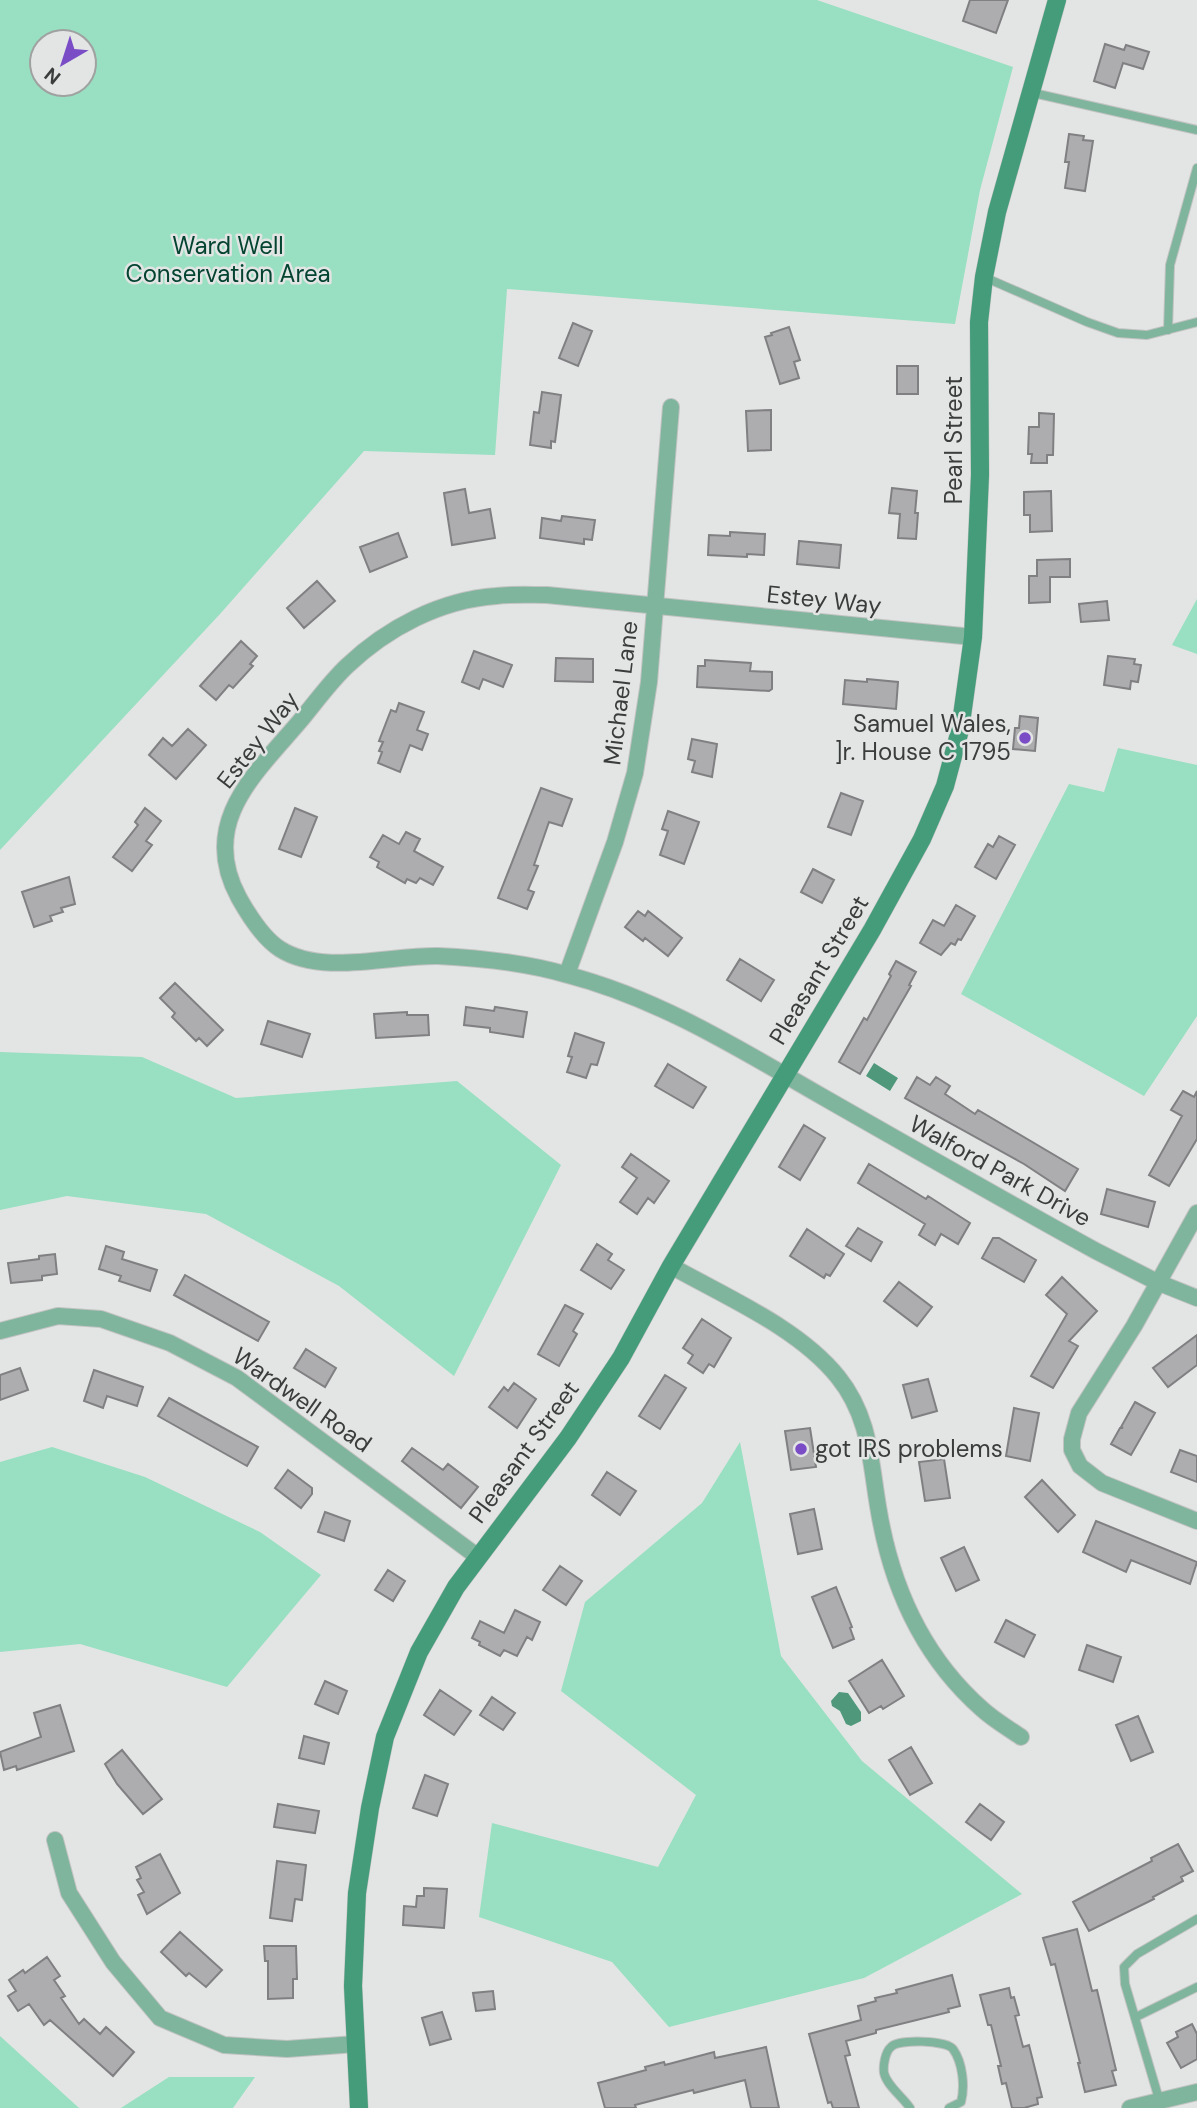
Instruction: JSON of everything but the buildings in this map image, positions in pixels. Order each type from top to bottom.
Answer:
[{"type":"main road","name":"Pearl Street","points":[[902,877],[945,786],[960,730],[973,637],[980,475],[979,322],[984,277],[997,212],[1057,0]]},
{"type":"main road","name":"Pleasant Street","points":[[359,2108],[353,1986],[357,1893],[370,1808],[385,1737],[418,1652],[456,1587],[568,1438],[621,1358],[671,1266],[902,877]]},
{"type":"street","name":"Michael Lane","points":[[567,974],[615,842],[635,773],[649,682],[671,407]]},
{"type":"street","name":"Estey Way","points":[[785,1075],[703,1029],[634,997],[567,974],[497,961],[436,956],[354,962],[308,960],[279,948],[248,916],[233,888],[225,853],[229,816],[248,780],[348,665],[397,626],[443,607],[493,596],[547,595],[973,637]]},
{"type":"street","name":"Walford Park Drive","points":[[785,1075],[1063,1233],[1157,1282],[1197,1298]]},
{"type":"street","points":[[1197,1213],[1134,1326],[1079,1413],[1073,1427],[1072,1450],[1080,1466],[1102,1483],[1197,1521]]},
{"type":"street","points":[[671,1266],[784,1329],[814,1350],[839,1378],[860,1411],[870,1447],[887,1558],[911,1617],[946,1672],[983,1710],[1021,1737]]},
{"type":"street","name":"Wardwell Road","points":[[0,1331],[58,1316],[100,1319],[170,1343],[237,1378],[478,1557]]},
{"type":"street","points":[[55,1840],[69,1893],[113,1962],[160,2018],[224,2045],[287,2049],[356,2044]]},
{"type":"street","points":[[1130,2108],[1197,2092]]},
{"type":"lane","points":[[1029,92],[1197,130]]},
{"type":"lane","points":[[1168,330],[1170,265],[1197,168]]},
{"type":"lane","points":[[984,277],[1111,331],[1138,336],[1197,322]]},
{"type":"lane","points":[[1159,2099],[1125,1984],[1124,1967],[1137,1954],[1197,1919]]},
{"type":"lane","points":[[1136,2017],[1197,1987]]},
{"type":"lane","points":[[910,2108],[884,2074],[885,2059],[890,2047],[900,2042],[943,2042],[953,2048],[964,2091],[961,2102],[949,2108]]},
{"type":"green space","name":"Ward Well Conservation Area","points":[[0,0],[817,0],[1013,67],[980,190],[955,324],[507,289],[495,455],[364,451],[220,614],[0,850]]},
{"type":"green space","points":[[1197,599],[1197,654],[1172,645]]},
{"type":"green space","points":[[1118,748],[1197,765],[1197,1016],[1144,1096],[961,994],[1069,784],[1104,792]]},
{"type":"green space","points":[[0,1052],[142,1057],[236,1098],[457,1081],[561,1165],[454,1376],[339,1286],[206,1214],[67,1196],[0,1210]]},
{"type":"green space","points":[[740,1442],[781,1656],[862,1761],[1022,1894],[864,1978],[669,2027],[612,1962],[479,1917],[492,1823],[658,1867],[696,1795],[561,1691],[585,1602],[702,1503]]},
{"type":"green space","points":[[52,1447],[145,1477],[260,1532],[321,1575],[227,1687],[80,1644],[0,1652],[0,1462]]},
{"type":"green space","points":[[0,2036],[79,2108],[0,2108]]},
{"type":"green space","points":[[169,2077],[255,2077],[233,2108],[121,2108]]},
{"type":"shaded area","points":[[874,1063],[898,1078],[890,1091],[866,1076]]},
{"type":"shaded area","points":[[839,1692],[848,1693],[861,1712],[861,1721],[851,1726],[846,1724],[840,1711],[832,1706],[831,1701]]},
{"type":"place","name":"Samuel Wales, ]r. House C 1795","points":[[1025,738]]},
{"type":"place","name":"got IRS problems","points":[[801,1449]]}]
